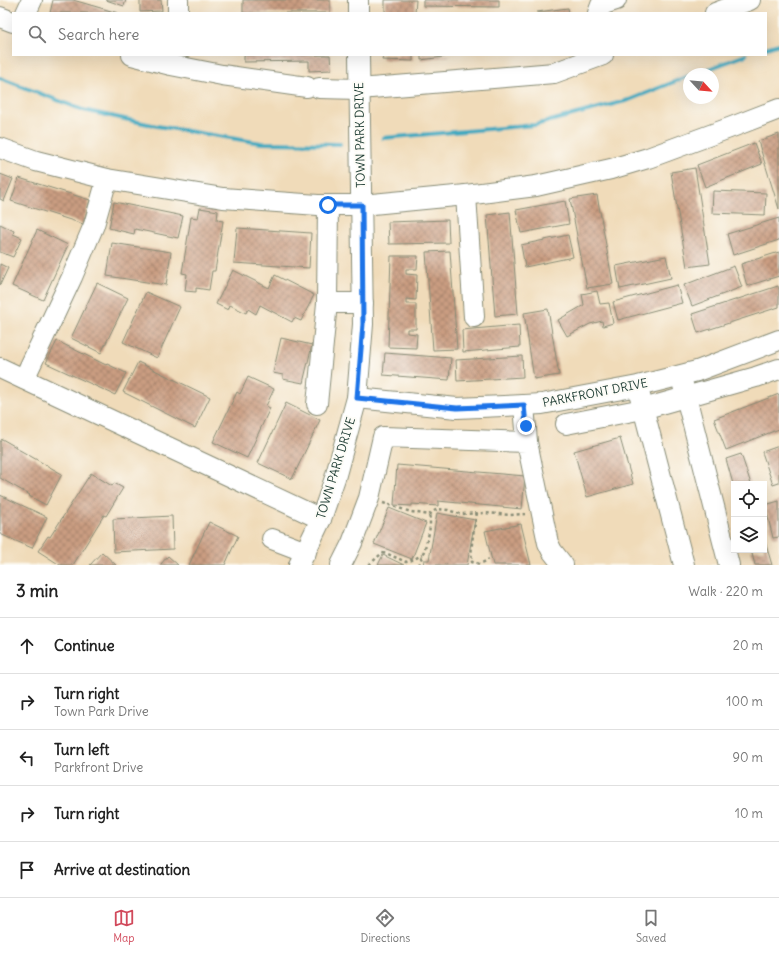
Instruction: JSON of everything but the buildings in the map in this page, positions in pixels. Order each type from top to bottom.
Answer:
[{"type":"street","points":[[26,12],[32,0]]},
{"type":"street","points":[[178,0],[178,12]]},
{"type":"street","points":[[358,0],[358,12]]},
{"type":"street","points":[[598,12],[601,5],[616,0]]},
{"type":"street","points":[[718,12],[750,0]]},
{"type":"street","points":[[0,17],[12,22]]},
{"type":"street","points":[[140,56],[174,60],[222,75],[313,87],[359,88],[554,73],[600,56]]},
{"type":"street","name":"TOWN PARK DRIVE","points":[[302,558],[321,519],[335,478],[357,398],[363,324],[359,56]]},
{"type":"street","points":[[0,148],[36,161],[107,179],[223,198],[328,205],[362,205],[466,195],[536,186],[611,169],[648,158],[779,109]]},
{"type":"street","points":[[24,379],[72,278],[94,225],[107,179]]},
{"type":"street","points":[[466,195],[474,317]]},
{"type":"street","points":[[317,404],[327,303],[328,205]]},
{"type":"street","points":[[327,303],[363,303]]},
{"type":"street","name":"PARKFRONT DRIVE","points":[[357,398],[457,408],[524,405],[550,402],[638,386],[696,371],[779,340]]},
{"type":"street","points":[[0,368],[321,519]]},
{"type":"street","points":[[566,424],[643,409],[779,369]]},
{"type":"street","points":[[681,375],[729,565]]},
{"type":"street","points":[[638,386],[684,565]]},
{"type":"street","points":[[524,405],[527,442],[548,543],[552,551],[563,565]]},
{"type":"street","points":[[341,565],[352,543],[368,498],[383,437],[527,442]]},
{"type":"street","points":[[272,539],[302,558]]},
{"type":"path","points":[[368,498],[411,512],[429,515],[438,509],[448,510],[460,514],[477,513],[510,515],[542,513]]},
{"type":"path","points":[[477,513],[471,557],[472,562],[479,564],[489,560]]},
{"type":"path","points":[[419,565],[429,536],[431,520],[429,515]]},
{"type":"path","points":[[369,565],[382,553],[388,554],[408,564],[412,560],[422,555]]},
{"type":"waterway","points":[[767,48],[779,44]]},
{"type":"waterway","points":[[711,68],[743,56]]},
{"type":"waterway","points":[[0,78],[83,110],[157,126],[261,143],[340,144]]},
{"type":"waterway","points":[[383,138],[535,125],[629,100],[683,78]]},
{"type":"route","points":[[328,205],[362,205],[363,324],[357,398],[457,408],[524,405],[526,426]]}]
